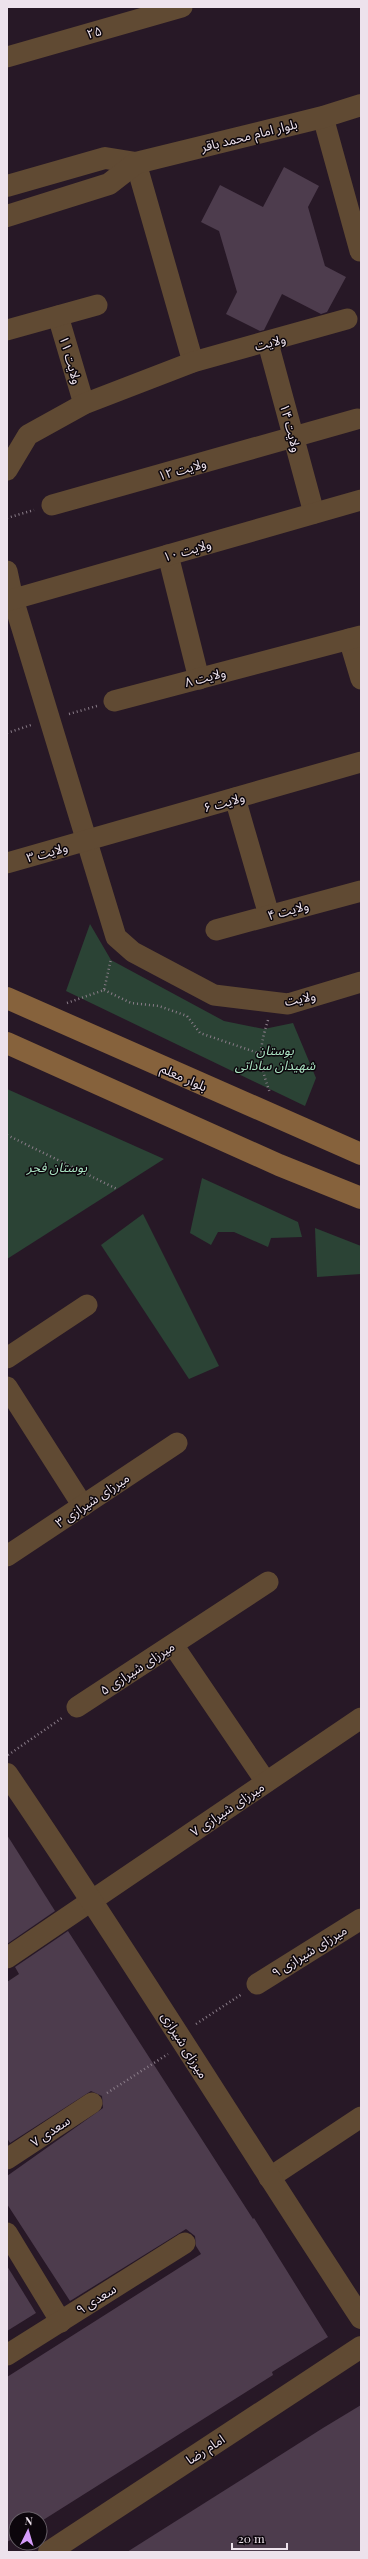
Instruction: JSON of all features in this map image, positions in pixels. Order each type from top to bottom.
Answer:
[{"type":"main road","name":"بلوار معلم","points":[[7,998],[361,1154]]},
{"type":"main road","points":[[7,1043],[278,1165],[361,1198]]},
{"type":"street","name":"۲۵","points":[[7,57],[182,7]]},
{"type":"street","name":"بلوار امام محمد باقر","points":[[7,186],[105,158],[136,163],[324,117],[361,105]]},
{"type":"street","points":[[324,117],[360,251]]},
{"type":"street","name":"بلوار امام محمد باقر","points":[[7,216],[109,184],[136,163]]},
{"type":"street","points":[[136,163],[193,362]]},
{"type":"street","points":[[7,330],[97,305]]},
{"type":"street","name":"ولایت ۱۱","points":[[58,316],[84,404]]},
{"type":"street","name":"ولایت","points":[[7,470],[28,435],[84,404],[193,362],[268,343],[347,319]]},
{"type":"street","name":"ولایت ۱۴","points":[[268,343],[314,514]]},
{"type":"street","name":"ولایت ۱۲","points":[[52,505],[357,420]]},
{"type":"street","name":"ولایت ۱۰","points":[[10,600],[361,500]]},
{"type":"street","points":[[168,555],[200,678]]},
{"type":"street","points":[[7,571],[10,600],[50,720],[116,937]]},
{"type":"street","points":[[355,638],[361,679]]},
{"type":"street","name":"ولایت ۸","points":[[114,700],[355,638]]},
{"type":"street","name":"ولایت ۶","points":[[86,841],[361,762]]},
{"type":"street","points":[[235,798],[269,915]]},
{"type":"street","name":"ولایت ۳","points":[[7,863],[86,841]]},
{"type":"street","name":"ولایت ۴","points":[[216,930],[361,891]]},
{"type":"street","name":"ولایت","points":[[116,937],[133,952],[214,995],[288,1004],[361,982]]},
{"type":"street","points":[[7,1358],[87,1305]]},
{"type":"street","points":[[7,1387],[83,1506]]},
{"type":"street","name":"میرزای شیرازی ۳","points":[[7,1556],[177,1443]]},
{"type":"street","name":"میرزای شیرازی ۵","points":[[77,1707],[268,1582]]},
{"type":"street","points":[[172,1645],[266,1782]]},
{"type":"street","name":"میرزای شیرازی ۷","points":[[7,1958],[361,1718]]},
{"type":"street","name":"میرزای شیرازی","points":[[7,1774],[93,1900],[269,2178],[361,2318]]},
{"type":"street","name":"میرزای شیرازی ۹","points":[[257,1984],[359,1924]]},
{"type":"street","name":"سعدی ۷","points":[[7,2159],[92,2102]]},
{"type":"street","points":[[269,2178],[361,2117]]},
{"type":"street","points":[[7,2233],[61,2322]]},
{"type":"street","name":"سعدی ۹","points":[[7,2355],[185,2243]]},
{"type":"street","name":"امام رضا","points":[[49,2552],[361,2347]]},
{"type":"path","points":[[7,518],[52,505]]},
{"type":"path","points":[[7,733],[114,700]]},
{"type":"path","points":[[104,990],[116,937]]},
{"type":"path","points":[[48,1016],[66,1003],[104,990],[131,1003],[159,1006],[187,1016],[200,1033],[261,1054]]},
{"type":"path","points":[[277,1002],[268,1019],[261,1041],[260,1066],[281,1120]]},
{"type":"path","points":[[7,1135],[117,1189]]},
{"type":"path","points":[[7,1755],[77,1707]]},
{"type":"path","points":[[92,2102],[181,2040],[257,1984]]},
{"type":"green space","name":"بوستان شهیدان ساداتی","points":[[90,924],[111,960],[224,1021],[264,1029],[293,1023],[316,1078],[305,1106],[66,991]]},
{"type":"green space","name":"بوستان فجر","points":[[7,1089],[164,1159],[7,1259]]},
{"type":"green space","points":[[202,1178],[298,1222],[302,1237],[271,1238],[268,1247],[234,1232],[218,1232],[211,1245],[190,1233]]},
{"type":"green space","points":[[143,1214],[219,1366],[189,1379],[101,1245]]},
{"type":"green space","points":[[315,1228],[361,1246],[361,1274],[317,1277]]},
{"type":"building","points":[[284,167],[319,186],[308,207],[325,266],[346,277],[327,312],[321,314],[282,294],[264,330],[260,331],[226,314],[237,292],[219,231],[201,222],[220,185],[263,207]]},
{"type":"building","points":[[7,1835],[55,1911],[7,1944]]},
{"type":"building","points":[[68,1931],[253,2219],[254,2218],[328,2337],[272,2372],[273,2375],[48,2517],[48,2511],[8,2511],[7,2542],[7,2377],[201,2254],[196,2246],[195,2236],[186,2229],[70,2301],[7,2204],[7,2176],[103,2108],[102,2096],[91,2091],[10,2143],[7,2138],[7,1982],[19,1974],[15,1967]]},
{"type":"building","points":[[7,2266],[36,2313],[7,2331]]},
{"type":"building","points":[[361,2405],[361,2552],[127,2552],[323,2428]]}]
